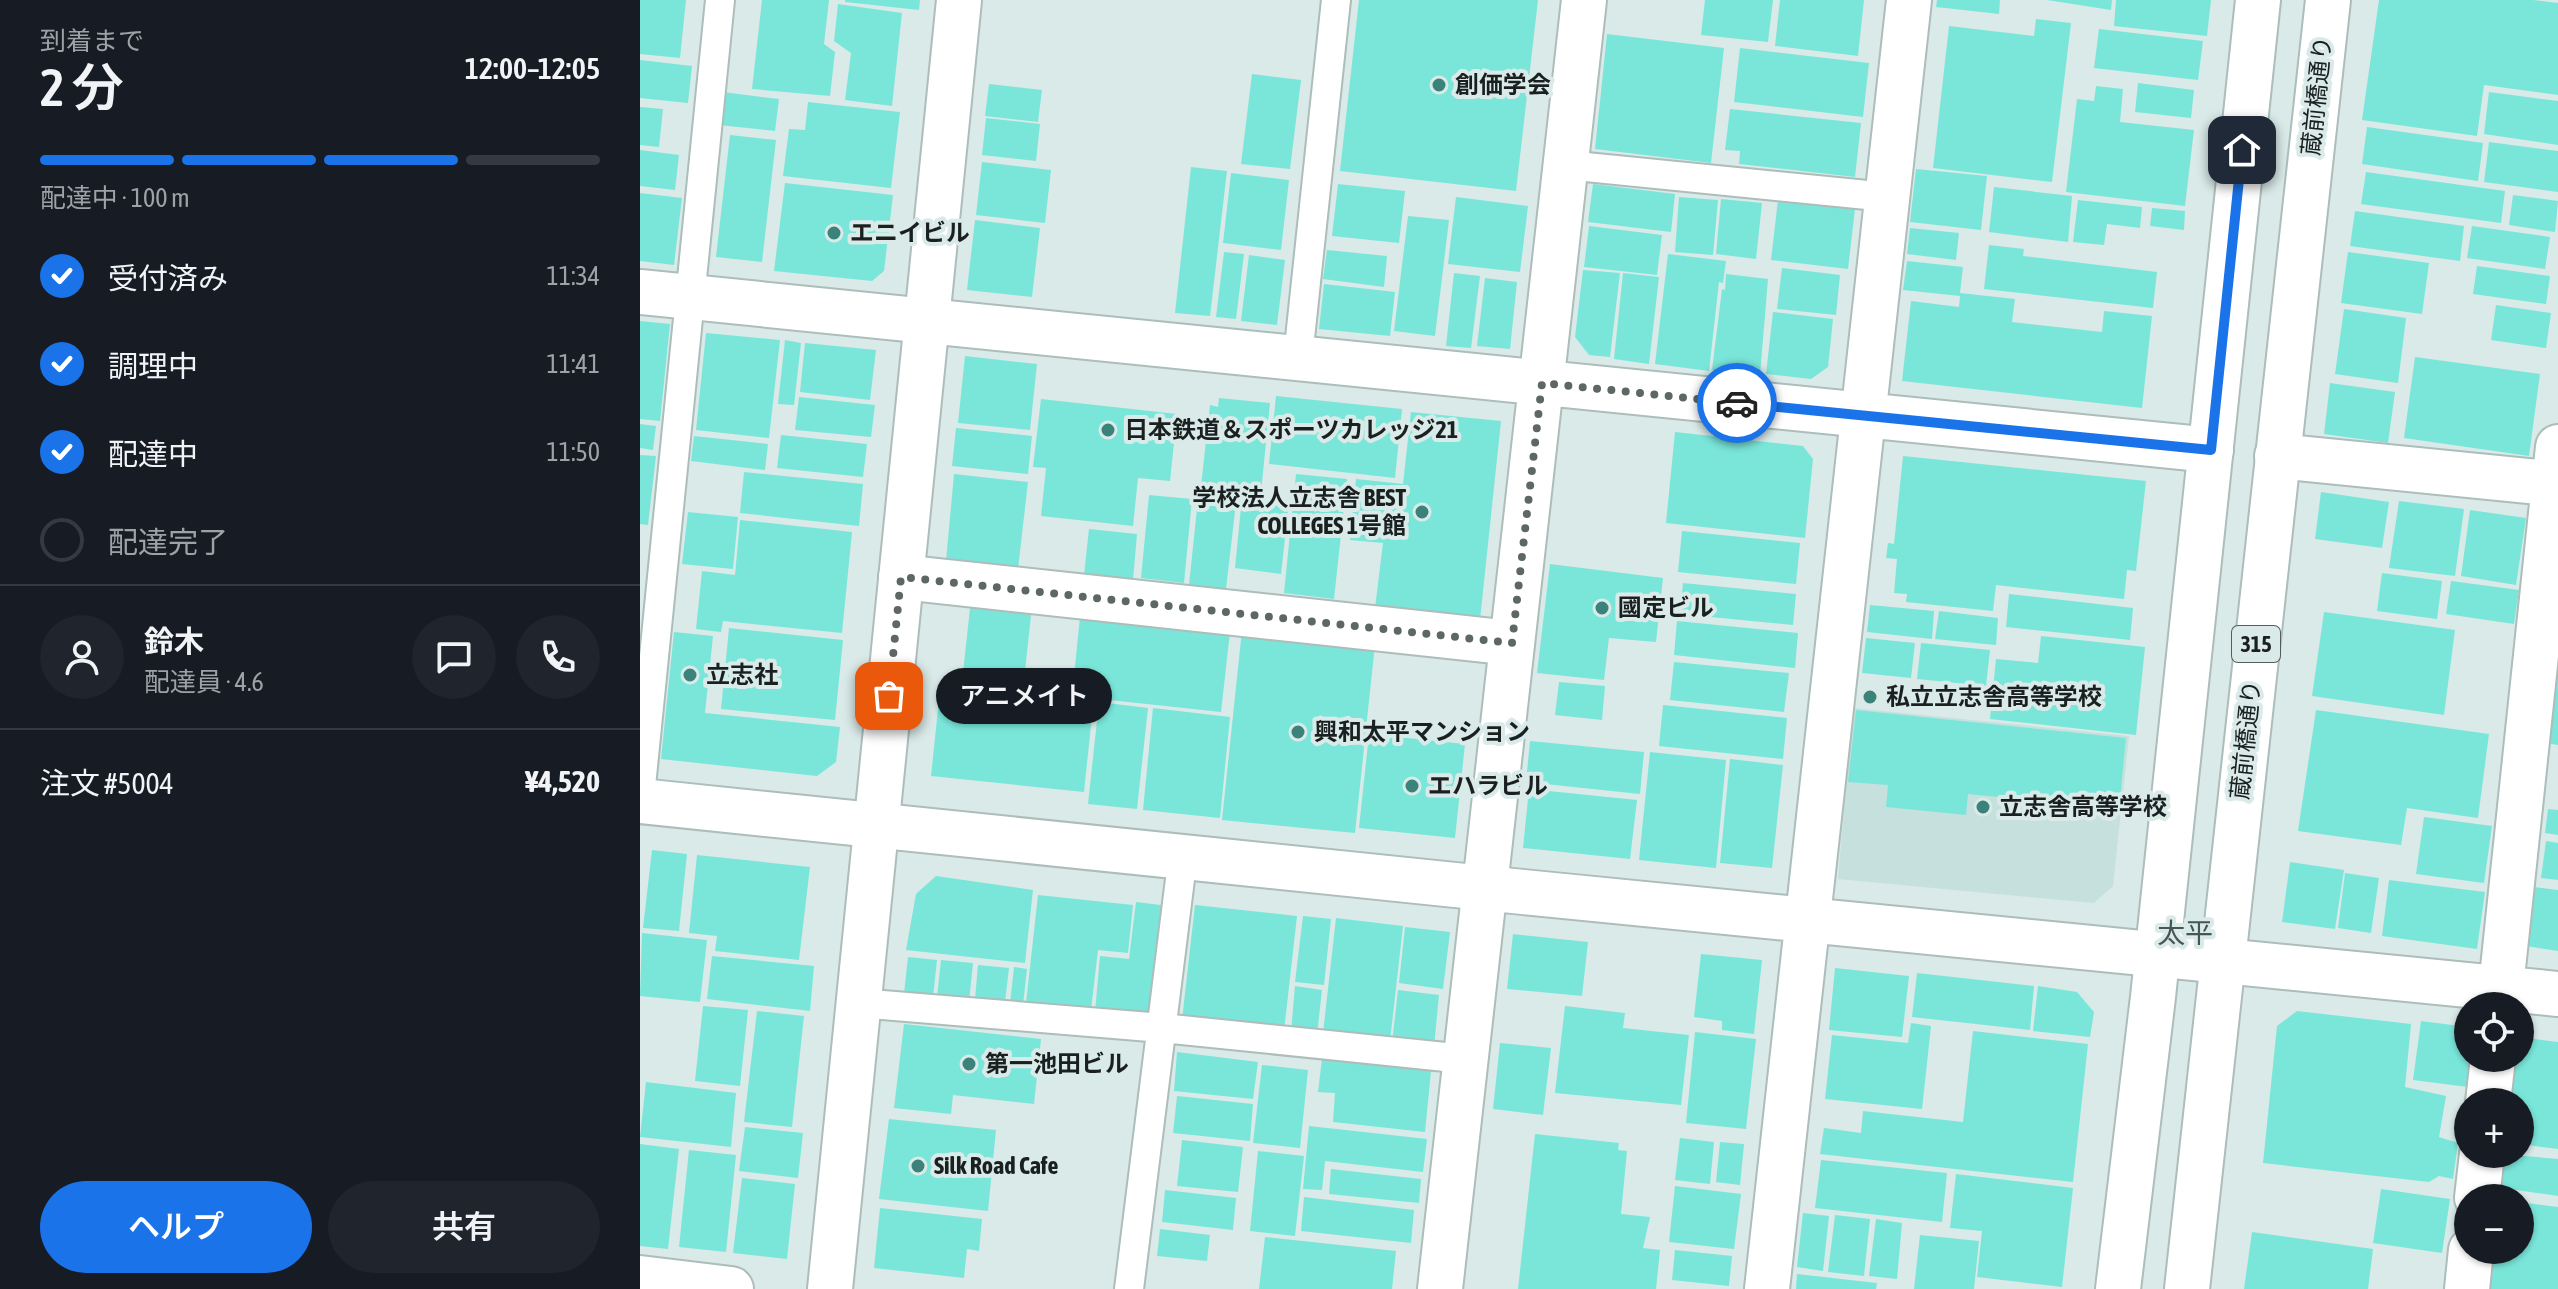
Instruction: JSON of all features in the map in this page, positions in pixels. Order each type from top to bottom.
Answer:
[{"type":"street","points":[[830,1289],[959,0]]},
{"type":"street","points":[[1440,1289],[1584,0]]},
{"type":"street","points":[[1767,1289],[1909,0]]},
{"type":"street","points":[[2118,1289],[2157,953],[2258,0]]},
{"type":"street","name":"蔵前橋通り","points":[[2187,1289],[2328,0]]},
{"type":"street","points":[[640,292],[2211,450]]},
{"type":"street","points":[[2277,456],[2556,472],[2501,992]]},
{"type":"street","points":[[901,577],[1512,643]]},
{"type":"street","points":[[640,799],[1485,887],[2222,959],[2463,992]]},
{"type":"street","points":[[2534,995],[2558,994]]},
{"type":"street","points":[[2467,1289],[2470,1264]]},
{"type":"street","points":[[640,1278],[731,1289]]},
{"type":"lane","points":[[640,799],[720,0]]},
{"type":"lane","points":[[1298,357],[1336,0]]},
{"type":"lane","points":[[1566,165],[1887,197]]},
{"type":"lane","points":[[1129,1289],[1183,855]]},
{"type":"lane","points":[[858,1003],[1162,1028],[1465,1059]]},
{"type":"shaded area","name":"立志舎高等学校","points":[[1853,708],[2129,736],[2113,886],[2094,903],[1838,879]]},
{"type":"building","points":[[640,0],[686,0],[680,58],[640,54]]},
{"type":"building","points":[[762,0],[829,0],[824,44],[835,52],[830,96],[752,89]]},
{"type":"building","points":[[845,0],[920,0],[919,10]]},
{"type":"building","name":"創価学会","points":[[1359,0],[1538,0],[1516,191],[1340,171]]},
{"type":"building","points":[[1705,0],[1773,0],[1768,42],[1701,35]]},
{"type":"building","points":[[1780,0],[1864,0],[1858,56],[1775,46]]},
{"type":"building","points":[[1937,0],[2000,0],[1999,14],[1936,7]]},
{"type":"building","points":[[2047,0],[2112,0],[2111,10]]},
{"type":"building","points":[[2116,0],[2211,0],[2207,36],[2114,26]]},
{"type":"building","points":[[2379,0],[2533,0],[2558,3],[2558,95],[2484,85],[2477,136],[2362,120]]},
{"type":"building","points":[[838,4],[902,13],[892,106],[845,100],[851,53],[834,41]]},
{"type":"building","points":[[2036,19],[2071,23],[2052,182],[1933,168],[1949,26],[2034,36]]},
{"type":"building","points":[[2099,29],[2203,41],[2198,80],[2094,68]]},
{"type":"building","points":[[1607,34],[1724,48],[1711,163],[1595,149]]},
{"type":"building","points":[[1740,48],[1869,63],[1863,117],[1734,102]]},
{"type":"building","points":[[640,60],[692,66],[688,103],[640,98]]},
{"type":"building","points":[[1252,74],[1301,80],[1290,169],[1241,164]]},
{"type":"building","points":[[2138,83],[2194,90],[2191,118],[2135,112]]},
{"type":"building","points":[[989,84],[1042,90],[1038,122],[985,116]]},
{"type":"building","points":[[2096,86],[2123,89],[2120,122],[2194,130],[2185,206],[2066,192],[2077,99],[2094,101]]},
{"type":"building","points":[[723,92],[779,99],[775,131],[719,125]]},
{"type":"building","points":[[2489,92],[2558,101],[2558,145],[2484,134]]},
{"type":"building","points":[[808,102],[900,112],[891,188],[783,176],[789,129],[805,130]]},
{"type":"building","points":[[640,107],[663,109],[659,147],[640,145]]},
{"type":"building","points":[[1730,109],[1861,123],[1855,177],[1739,164],[1740,151],[1725,150]]},
{"type":"building","points":[[986,118],[1040,124],[1036,161],[982,155]]},
{"type":"building","points":[[2367,127],[2483,143],[2478,181],[2362,164]]},
{"type":"building","points":[[730,135],[776,140],[762,262],[716,257]]},
{"type":"building","points":[[2489,142],[2558,151],[2558,192],[2484,182]]},
{"type":"building","points":[[640,150],[679,155],[675,190],[640,186]]},
{"type":"building","points":[[982,162],[1051,170],[1045,223],[976,215]]},
{"type":"building","points":[[1191,167],[1227,171],[1210,316],[1175,313]]},
{"type":"building","points":[[1916,169],[1987,176],[1981,230],[1910,222]]},
{"type":"building","points":[[2366,172],[2505,191],[2501,223],[2361,204]]},
{"type":"building","points":[[1231,173],[1289,180],[1281,250],[1223,243]]},
{"type":"building","name":"エニイビル","points":[[785,183],[893,195],[884,271],[872,281],[774,271]]},
{"type":"building","points":[[1338,184],[1405,191],[1399,243],[1332,236]]},
{"type":"building","points":[[1593,184],[1675,194],[1671,232],[1588,222]]},
{"type":"building","points":[[1994,187],[2072,196],[2068,242],[1989,232]]},
{"type":"building","points":[[640,193],[682,198],[674,265],[640,261]]},
{"type":"building","points":[[2513,195],[2558,201],[2555,232],[2509,225]]},
{"type":"building","points":[[1456,197],[1528,206],[1520,272],[1448,264]]},
{"type":"building","points":[[1679,197],[1718,200],[1713,255],[1675,252]]},
{"type":"building","points":[[1721,199],[1762,203],[1756,259],[1716,254]]},
{"type":"building","points":[[1778,200],[1855,209],[1848,269],[1771,260]]},
{"type":"building","points":[[2078,200],[2142,207],[2140,228],[2107,224],[2104,245],[2073,242]]},
{"type":"building","points":[[2152,208],[2185,211],[2184,230],[2150,226]]},
{"type":"building","points":[[2355,211],[2464,226],[2460,261],[2350,246]]},
{"type":"building","points":[[1408,216],[1449,220],[1435,336],[1394,331]]},
{"type":"building","points":[[975,220],[1040,228],[1032,297],[967,290]]},
{"type":"building","points":[[1589,226],[1662,235],[1657,275],[1584,267]]},
{"type":"building","points":[[2472,226],[2550,237],[2545,269],[2467,258]]},
{"type":"building","points":[[1910,228],[1959,233],[1956,260],[1907,254]]},
{"type":"building","points":[[1989,245],[2024,249],[2023,256],[2157,272],[2153,308],[1984,289]]},
{"type":"building","points":[[1327,250],[1387,256],[1384,287],[1323,279]]},
{"type":"building","points":[[1224,252],[1244,254],[1236,319],[1216,317]]},
{"type":"building","points":[[2348,252],[2429,263],[2422,314],[2341,303]]},
{"type":"building","points":[[1668,254],[1726,261],[1723,283],[1719,282],[1709,371],[1655,364]]},
{"type":"building","points":[[1249,255],[1285,260],[1277,325],[1241,321]]},
{"type":"building","points":[[1907,261],[1963,267],[1960,293],[2015,299],[2012,322],[2102,332],[2104,311],[2152,316],[2142,408],[1902,381],[1911,301],[1959,307],[1960,296],[1903,290]]},
{"type":"building","points":[[2477,266],[2550,276],[2546,304],[2473,294]]},
{"type":"building","points":[[1782,268],[1840,275],[1836,315],[1777,309]]},
{"type":"building","points":[[1583,270],[1620,273],[1610,357],[1589,355],[1575,337]]},
{"type":"building","points":[[1454,273],[1480,276],[1471,348],[1446,346]]},
{"type":"building","points":[[1623,273],[1659,277],[1649,364],[1614,359]]},
{"type":"building","points":[[1726,274],[1768,279],[1760,375],[1712,370]]},
{"type":"building","points":[[1485,278],[1517,282],[1510,349],[1477,346]]},
{"type":"building","points":[[1324,284],[1395,292],[1390,336],[1319,329]]},
{"type":"building","points":[[2496,305],[2551,313],[2546,348],[2491,340]]},
{"type":"building","points":[[2344,309],[2406,318],[2398,383],[2335,374]]},
{"type":"building","points":[[1773,312],[1833,319],[1828,367],[1811,379],[1766,374]]},
{"type":"building","points":[[640,321],[670,324],[660,421],[640,419]]},
{"type":"building","points":[[706,333],[780,340],[769,438],[696,430]]},
{"type":"building","points":[[785,340],[801,343],[794,405],[778,404]]},
{"type":"building","points":[[805,343],[876,350],[870,400],[800,392]]},
{"type":"building","points":[[965,356],[1037,364],[1030,430],[958,423]]},
{"type":"building","points":[[2415,357],[2540,374],[2529,456],[2404,438]]},
{"type":"building","points":[[2330,383],[2395,392],[2388,443],[2324,434]]},
{"type":"building","points":[[1276,396],[1402,409],[1395,478],[1269,464]]},
{"type":"building","points":[[799,397],[875,405],[871,437],[795,430]]},
{"type":"building","points":[[1219,398],[1270,403],[1261,492],[1201,486],[1210,405],[1218,407]]},
{"type":"building","points":[[1041,399],[1177,414],[1170,481],[1138,478],[1133,526],[1041,516],[1046,468],[1033,467]]},
{"type":"building","name":"学校法人立志舎 BEST COLLEGES 1号館","points":[[1411,412],[1501,421],[1480,620],[1375,608],[1383,543],[1350,540],[1356,479],[1403,484]]},
{"type":"building","points":[[640,424],[656,426],[653,450],[640,448]]},
{"type":"building","points":[[956,428],[1032,436],[1028,474],[952,466]]},
{"type":"building","points":[[1675,432],[1803,446],[1813,459],[1805,538],[1666,523]]},
{"type":"building","points":[[781,435],[867,444],[863,477],[777,468]]},
{"type":"building","points":[[694,436],[768,444],[765,470],[691,461]]},
{"type":"building","points":[[640,455],[656,456],[648,525],[640,524]]},
{"type":"building","points":[[1903,456],[2146,481],[2136,571],[2127,570],[2124,599],[1996,585],[1993,611],[1906,602],[1907,594],[1894,593],[1897,559],[1886,558],[1888,543],[1894,544]]},
{"type":"building","points":[[744,472],[863,484],[859,526],[740,513]]},
{"type":"building","points":[[954,474],[1028,482],[1018,569],[946,561]]},
{"type":"building","points":[[1296,474],[1347,479],[1334,599],[1284,593]]},
{"type":"building","points":[[2321,492],[2389,502],[2382,548],[2315,539]]},
{"type":"building","points":[[1149,495],[1192,499],[1184,583],[1141,578]]},
{"type":"building","points":[[1242,497],[1289,502],[1281,574],[1235,568]]},
{"type":"building","points":[[1198,499],[1236,503],[1226,589],[1189,585]]},
{"type":"building","points":[[2399,501],[2464,509],[2455,576],[2389,568]]},
{"type":"building","points":[[2470,510],[2526,518],[2516,585],[2461,576]]},
{"type":"building","points":[[688,512],[738,517],[733,569],[682,564]]},
{"type":"building","points":[[740,520],[852,532],[842,633],[723,621],[721,632],[696,629],[702,571],[735,575]]},
{"type":"building","points":[[1089,529],[1137,534],[1133,580],[1084,575]]},
{"type":"building","points":[[1682,531],[1800,543],[1796,584],[1678,572]]},
{"type":"building","name":"國定ビル","points":[[1550,564],[1663,578],[1656,642],[1609,638],[1604,680],[1537,673]]},
{"type":"building","points":[[2382,573],[2442,581],[2437,619],[2377,611]]},
{"type":"building","points":[[2451,581],[2519,590],[2514,624],[2446,614]]},
{"type":"building","points":[[1683,583],[1796,594],[1793,625],[1680,614]]},
{"type":"building","points":[[2009,594],[2133,608],[2130,640],[2006,627]]},
{"type":"building","points":[[971,599],[1032,606],[1023,689],[962,682]]},
{"type":"building","points":[[1870,605],[1934,611],[1932,639],[1867,632]]},
{"type":"building","points":[[1939,611],[1998,618],[1996,645],[1935,639]]},
{"type":"building","points":[[2324,612],[2455,630],[2444,715],[2312,696]]},
{"type":"building","points":[[1080,617],[1230,632],[1221,712],[1072,696]]},
{"type":"building","points":[[1677,621],[1798,633],[1795,668],[1674,655]]},
{"type":"building","points":[[729,628],[843,640],[835,720],[721,709]]},
{"type":"building","name":"興和太平マンション","points":[[1242,630],[1375,644],[1355,833],[1222,820]]},
{"type":"building","name":"立志社","points":[[674,632],[713,636],[705,713],[840,727],[836,762],[817,776],[661,759]]},
{"type":"building","points":[[2041,636],[2145,647],[2136,735],[1990,719],[1996,659],[2038,663]]},
{"type":"building","points":[[1866,638],[1915,643],[1911,678],[1862,673]]},
{"type":"building","points":[[1921,643],[1990,650],[1986,686],[1917,679]]},
{"type":"building","points":[[1674,662],[1789,673],[1784,712],[1670,700]]},
{"type":"building","points":[[2550,663],[2558,664],[2558,745],[2540,742]]},
{"type":"building","points":[[1559,682],[1605,686],[1602,720],[1555,715]]},
{"type":"building","points":[[940,690],[1093,706],[1084,792],[931,776]]},
{"type":"building","points":[[1099,702],[1148,708],[1137,809],[1088,804]]},
{"type":"building","points":[[1663,705],[1787,718],[1783,759],[1659,746]]},
{"type":"building","points":[[1153,708],[1230,717],[1220,818],[1143,810]]},
{"type":"building","points":[[1856,710],[2126,738],[2119,809],[1968,794],[1966,815],[1886,807],[1888,785],[1848,782]]},
{"type":"building","points":[[2316,710],[2489,734],[2478,818],[2407,808],[2401,845],[2298,831]]},
{"type":"building","name":"エハラビル","points":[[1369,734],[1465,744],[1455,838],[1359,828]]},
{"type":"building","points":[[1530,741],[1644,752],[1640,794],[1526,782]]},
{"type":"building","points":[[1650,752],[1726,760],[1716,868],[1639,860]]},
{"type":"building","points":[[1730,759],[1783,765],[1772,868],[1720,863]]},
{"type":"building","points":[[1529,789],[1637,800],[1630,859],[1523,848]]},
{"type":"building","points":[[2548,809],[2558,810],[2558,835],[2545,833]]},
{"type":"building","points":[[2424,817],[2492,826],[2484,883],[2416,874]]},
{"type":"building","points":[[2546,841],[2558,843],[2558,880],[2541,878]]},
{"type":"building","points":[[652,850],[687,854],[679,931],[643,928]]},
{"type":"building","points":[[697,855],[810,867],[799,960],[715,951],[717,936],[689,933]]},
{"type":"building","points":[[2290,862],[2344,870],[2335,929],[2282,922]]},
{"type":"building","points":[[2345,873],[2379,878],[2371,933],[2338,928]]},
{"type":"building","points":[[936,876],[1033,890],[1025,963],[906,950],[916,894]]},
{"type":"building","points":[[2389,880],[2485,892],[2477,949],[2382,936]]},
{"type":"building","points":[[2534,887],[2558,890],[2558,951],[2526,946]]},
{"type":"building","points":[[1038,895],[1133,905],[1128,953],[1098,950],[1091,1010],[1026,1003]]},
{"type":"building","points":[[1136,902],[1161,905],[1149,1017],[1095,1012],[1100,956],[1129,959]]},
{"type":"building","points":[[1195,905],[1297,916],[1284,1031],[1182,1020]]},
{"type":"building","points":[[1303,916],[1331,919],[1324,985],[1295,982]]},
{"type":"building","points":[[1336,918],[1403,926],[1390,1041],[1323,1033]]},
{"type":"building","points":[[1405,927],[1450,932],[1443,989],[1399,983]]},
{"type":"building","points":[[642,933],[707,940],[700,1002],[640,996]]},
{"type":"building","points":[[1513,934],[1588,942],[1582,996],[1507,989]]},
{"type":"building","points":[[1701,954],[1762,960],[1754,1034],[1722,1030],[1722,1021],[1694,1017]]},
{"type":"building","points":[[712,956],[814,966],[810,1011],[707,999]]},
{"type":"building","points":[[908,957],[937,960],[933,997],[904,994]]},
{"type":"building","points":[[941,960],[973,963],[969,1002],[937,998]]},
{"type":"building","points":[[978,965],[1009,968],[1005,1002],[975,999]]},
{"type":"building","points":[[1014,967],[1027,969],[1023,1005],[1010,1004]]},
{"type":"building","points":[[1835,968],[1909,976],[1902,1037],[1829,1030]]},
{"type":"building","points":[[1917,973],[2034,986],[2030,1030],[1912,1017]]},
{"type":"building","points":[[1295,986],[1322,990],[1317,1035],[1291,1032]]},
{"type":"building","points":[[2038,986],[2077,992],[2094,1012],[2090,1037],[2033,1031]]},
{"type":"building","points":[[1398,990],[1439,995],[1434,1047],[1392,1043]]},
{"type":"building","points":[[703,1006],[748,1010],[740,1086],[695,1081]]},
{"type":"building","points":[[1565,1006],[1625,1013],[1623,1028],[1689,1035],[1681,1105],[1555,1093]]},
{"type":"building","points":[[757,1011],[804,1016],[792,1127],[744,1122]]},
{"type":"building","points":[[2297,1011],[2411,1024],[2405,1087],[2446,1096],[2439,1137],[2454,1142],[2453,1179],[2439,1176],[2429,1182],[2263,1163],[2277,1026]]},
{"type":"building","points":[[2421,1021],[2454,1025],[2454,1072],[2470,1072],[2468,1087],[2413,1080]]},
{"type":"building","points":[[1911,1023],[1931,1026],[1922,1109],[1825,1099],[1832,1035],[1908,1043]]},
{"type":"building","name":"第一池田ビル","points":[[904,1024],[1041,1039],[1034,1104],[953,1095],[951,1114],[894,1108]]},
{"type":"building","points":[[1973,1031],[2088,1044],[2073,1182],[1820,1154],[1824,1128],[1861,1133],[1863,1111],[1963,1122]]},
{"type":"building","points":[[1695,1032],[1756,1039],[1746,1129],[1686,1123]]},
{"type":"building","points":[[2534,1039],[2558,1042],[2558,1149],[2534,1146],[2534,1088],[2511,1088],[2513,1072],[2534,1072]]},
{"type":"building","points":[[1500,1043],[1551,1048],[1543,1115],[1493,1109]]},
{"type":"building","points":[[1177,1052],[1258,1062],[1253,1099],[1174,1091]]},
{"type":"building","points":[[1322,1059],[1431,1071],[1425,1132],[1333,1122],[1335,1093],[1318,1092]]},
{"type":"building","points":[[1262,1065],[1308,1070],[1300,1148],[1253,1143]]},
{"type":"building","points":[[646,1082],[736,1093],[731,1147],[640,1137]]},
{"type":"building","points":[[1177,1096],[1253,1104],[1250,1141],[1173,1133]]},
{"type":"building","points":[[889,1119],[996,1130],[988,1211],[879,1199]]},
{"type":"building","points":[[1309,1126],[1427,1139],[1423,1172],[1325,1161],[1322,1190],[1303,1189]]},
{"type":"building","points":[[745,1127],[803,1133],[798,1178],[739,1171]]},
{"type":"building","points":[[1535,1134],[1619,1143],[1618,1150],[1627,1151],[1621,1214],[1650,1217],[1643,1248],[1660,1250],[1656,1289],[1518,1289]]},
{"type":"building","points":[[1680,1138],[1714,1142],[1710,1184],[1675,1180]]},
{"type":"building","points":[[1182,1140],[1243,1147],[1238,1192],[1177,1186]]},
{"type":"building","points":[[1720,1142],[1744,1144],[1740,1185],[1716,1182]]},
{"type":"building","points":[[640,1144],[679,1149],[668,1249],[640,1246]]},
{"type":"building","points":[[689,1150],[736,1155],[726,1252],[679,1247]]},
{"type":"building","points":[[1258,1151],[1304,1156],[1295,1236],[1250,1231]]},
{"type":"building","points":[[2534,1157],[2558,1159],[2558,1196],[2534,1192],[2534,1184],[2497,1184],[2500,1168],[2534,1168]]},
{"type":"building","points":[[1821,1160],[1947,1173],[1942,1222],[1815,1208]]},
{"type":"building","points":[[1331,1169],[1421,1179],[1419,1203],[1329,1194]]},
{"type":"building","points":[[1956,1174],[2073,1188],[2062,1287],[1977,1277],[1982,1231],[1950,1228]]},
{"type":"building","points":[[742,1178],[795,1184],[787,1259],[733,1253]]},
{"type":"building","points":[[1675,1186],[1741,1194],[1734,1249],[1669,1242]]},
{"type":"building","points":[[2381,1189],[2450,1199],[2442,1253],[2373,1243]]},
{"type":"building","points":[[1165,1190],[1236,1198],[1233,1230],[1162,1222]]},
{"type":"building","points":[[1304,1197],[1414,1210],[1411,1243],[1301,1231]]},
{"type":"building","points":[[2534,1204],[2558,1207],[2558,1289],[2487,1289],[2490,1264],[2534,1264]]},
{"type":"building","points":[[880,1208],[982,1219],[979,1251],[967,1249],[964,1278],[874,1268]]},
{"type":"building","points":[[1803,1213],[1829,1216],[1823,1271],[1797,1267]]},
{"type":"building","points":[[1835,1215],[1870,1219],[1864,1276],[1828,1272]]},
{"type":"building","points":[[1876,1219],[1902,1223],[1897,1279],[1869,1276]]},
{"type":"building","points":[[1160,1229],[1210,1235],[1207,1261],[1157,1256]]},
{"type":"building","points":[[2252,1232],[2373,1249],[2368,1289],[2244,1289]]},
{"type":"building","points":[[1920,1235],[1979,1241],[1974,1289],[1914,1289]]},
{"type":"building","points":[[1265,1237],[1396,1251],[1392,1289],[1259,1289]]},
{"type":"building","points":[[1675,1250],[1732,1256],[1729,1286],[1672,1280]]},
{"type":"building","points":[[1797,1274],[1877,1283],[1876,1289],[1796,1289]]},
{"type":"way so far","points":[[889,696],[901,577],[1512,643],[1542,383],[1737,403]]},
{"type":"place","name":"創価学会","points":[[1439,85]]},
{"type":"place","name":"エニイビル","points":[[834,233]]},
{"type":"place","name":"日本鉄道＆スポーツカレッジ21","points":[[1108,430]]},
{"type":"place","name":"学校法人立志舎 BEST COLLEGES 1号館","points":[[1422,512]]},
{"type":"place","name":"國定ビル","points":[[1602,608]]},
{"type":"place","name":"立志社","points":[[690,675]]},
{"type":"place","name":"アニメイト","points":[[889,696]]},
{"type":"place","name":"私立立志舎高等学校","points":[[1870,697]]},
{"type":"place","name":"興和太平マンション","points":[[1298,732]]},
{"type":"place","name":"エハラビル","points":[[1412,786]]},
{"type":"place","name":"立志舎高等学校","points":[[1983,807]]},
{"type":"place","name":"第一池田ビル","points":[[969,1064]]},
{"type":"place","name":"Silk Road Cafe","points":[[918,1166]]},
{"type":"district","name":"太平","points":[[2185,933]]},
{"type":"route","points":[[1737,403],[2211,450],[2242,150]]}]
